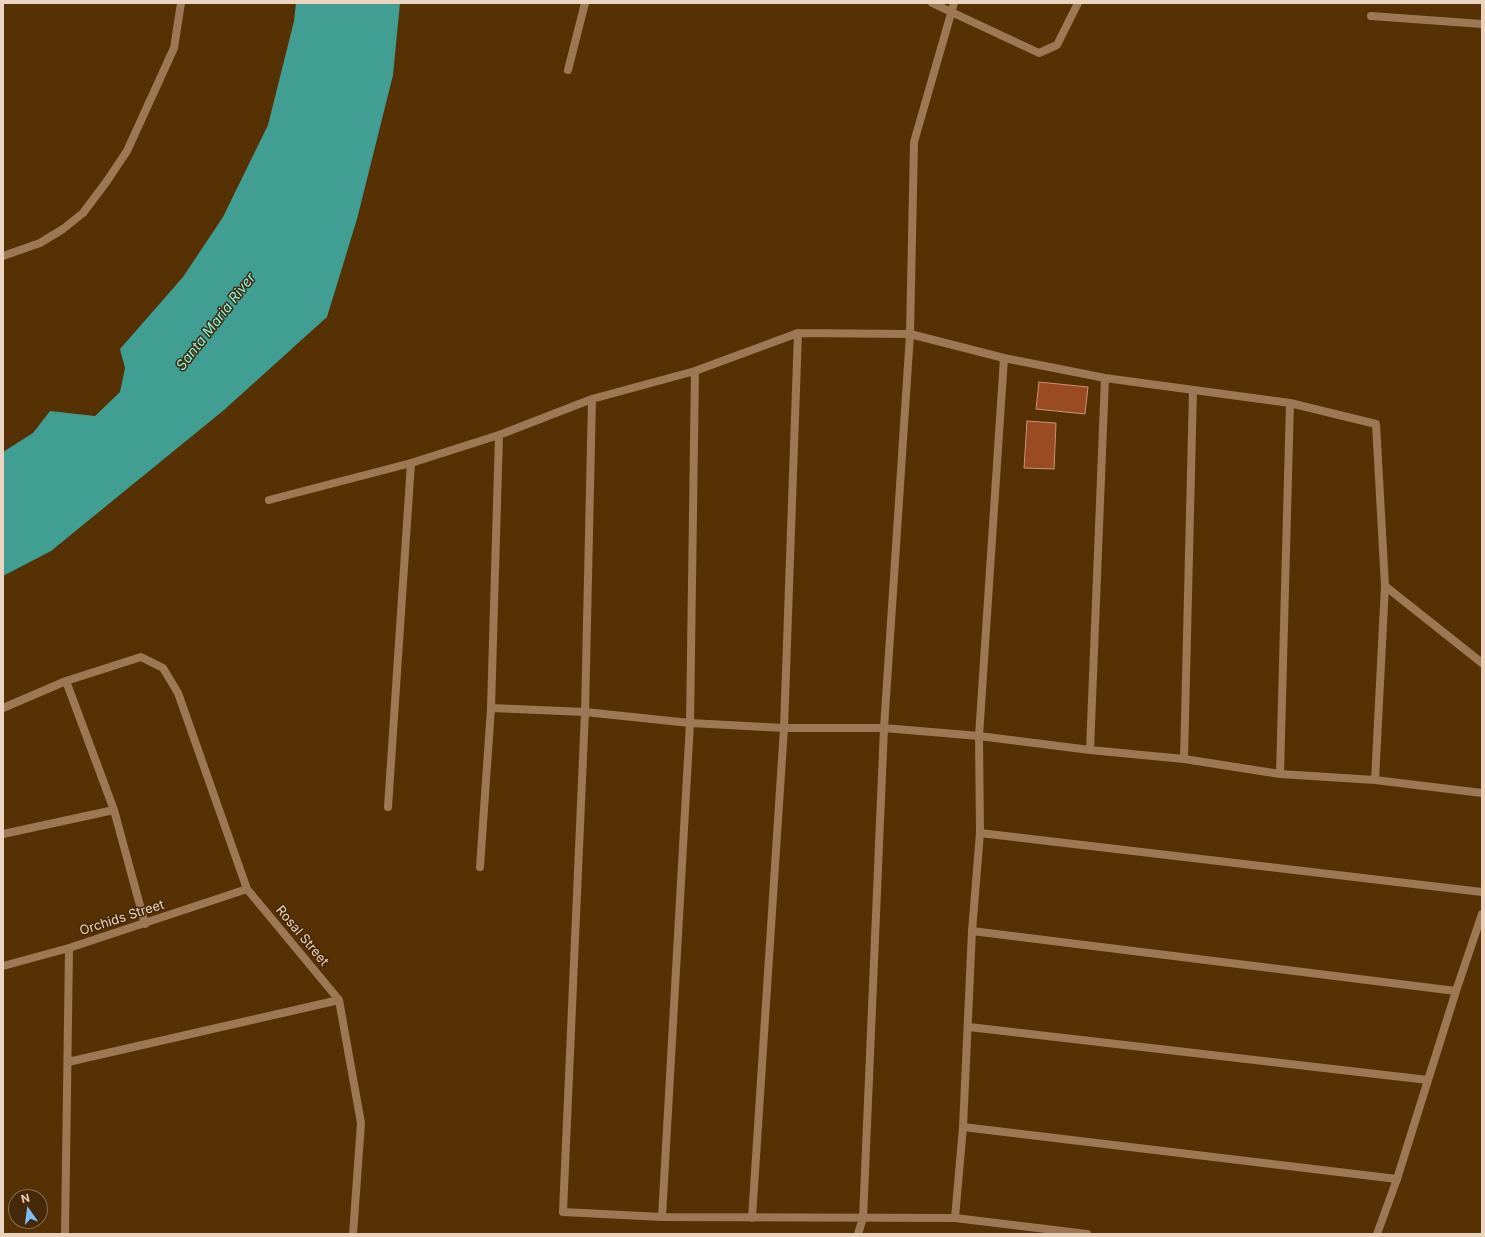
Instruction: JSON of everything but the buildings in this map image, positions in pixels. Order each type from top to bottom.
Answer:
[{"type":"street","points":[[3,256],[40,243],[63,228],[83,213],[107,181],[127,151],[174,48],[181,3]]},
{"type":"street","points":[[568,70],[585,3]]},
{"type":"street","points":[[932,3],[953,7],[1039,53],[1057,45],[1078,3]]},
{"type":"street","points":[[858,1234],[863,1218],[884,728],[910,334],[914,142],[953,7]]},
{"type":"street","points":[[1371,16],[1482,24]]},
{"type":"street","points":[[752,1218],[784,728],[798,333]]},
{"type":"street","points":[[269,500],[411,463],[499,436],[592,399],[695,371],[798,333],[910,334],[1004,358],[1105,378],[1290,403],[1376,424],[1385,586],[1374,780]]},
{"type":"street","points":[[955,1218],[964,1127],[972,931],[980,833],[979,736],[1004,358]]},
{"type":"street","points":[[662,1217],[690,723],[695,371]]},
{"type":"street","points":[[1090,750],[1105,378]]},
{"type":"street","points":[[1184,759],[1193,390]]},
{"type":"street","points":[[592,399],[585,712],[563,1212],[662,1217],[955,1218],[1087,1234]]},
{"type":"street","points":[[1280,774],[1290,403]]},
{"type":"street","points":[[480,867],[491,708],[499,436]]},
{"type":"street","points":[[388,807],[411,463]]},
{"type":"street","points":[[1385,586],[1482,663]]},
{"type":"street","name":"Rosal Street","points":[[66,681],[141,657],[163,668],[178,693],[247,889],[339,1000],[362,1123],[353,1234]]},
{"type":"street","points":[[3,708],[66,681],[114,810],[145,924]]},
{"type":"street","points":[[491,708],[585,712],[690,723],[784,728],[884,728],[979,736],[1090,750],[1184,759],[1280,774],[1374,780],[1482,793]]},
{"type":"street","points":[[3,834],[114,810]]},
{"type":"street","points":[[980,833],[1482,892]]},
{"type":"street","name":"Orchids Street","points":[[3,966],[69,948],[247,889]]},
{"type":"street","points":[[1377,1234],[1397,1179],[1456,991],[1482,914]]},
{"type":"street","points":[[972,931],[1456,991]]},
{"type":"street","points":[[65,1234],[69,948]]},
{"type":"street","points":[[68,1062],[339,1000]]},
{"type":"street","points":[[969,1027],[1428,1080]]},
{"type":"street","points":[[964,1127],[1397,1179]]},
{"type":"water","name":"Santa Maria River","points":[[296,3],[400,3],[393,75],[357,219],[327,317],[224,410],[51,551],[3,576],[3,452],[33,433],[50,411],[95,416],[120,392],[125,368],[120,349],[183,277],[223,217],[268,125],[294,21]]}]
